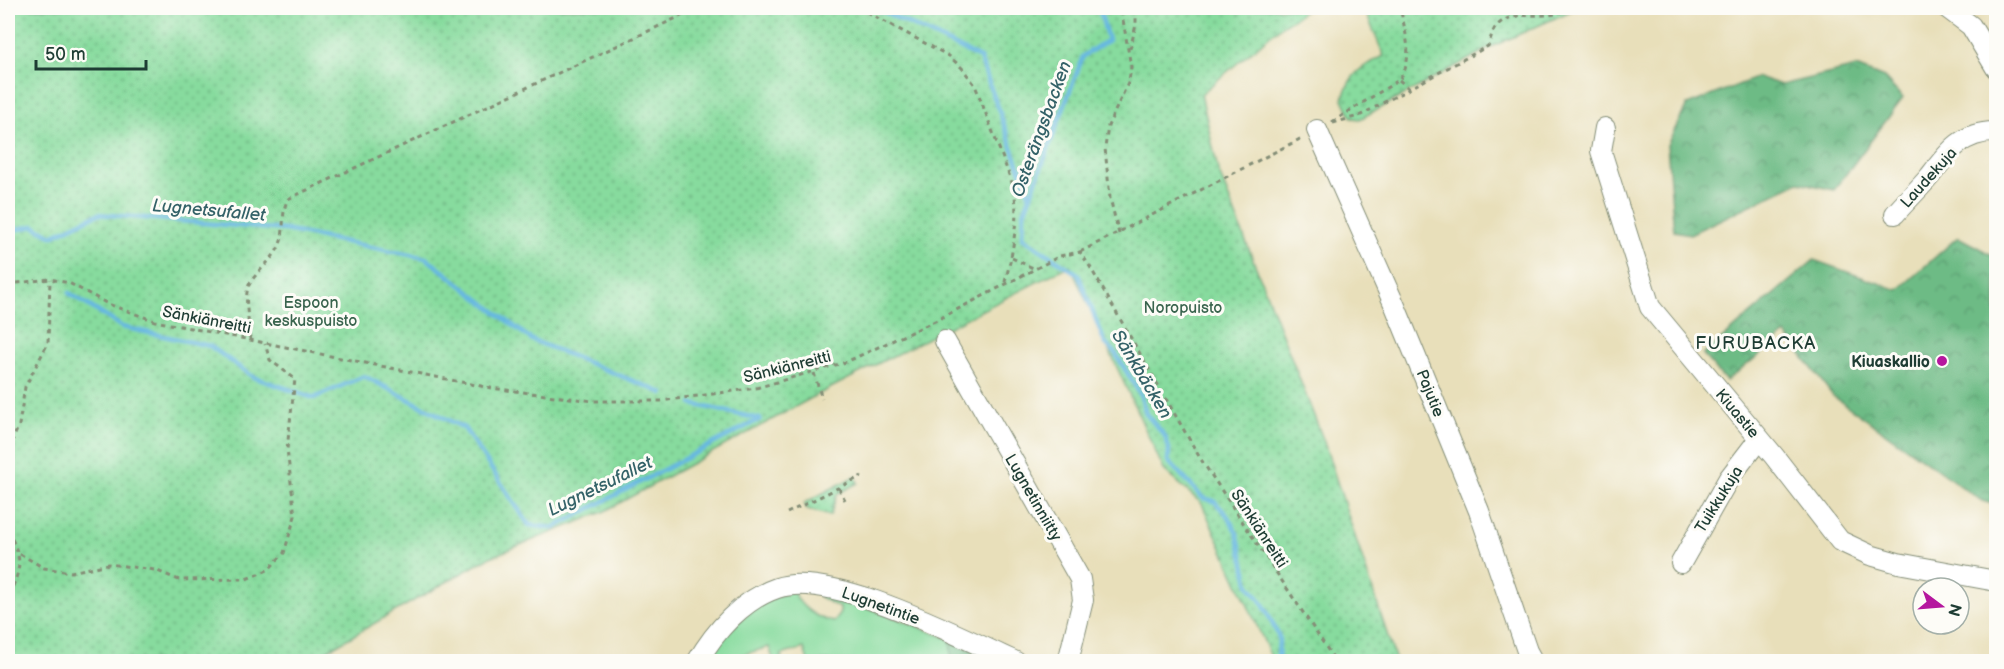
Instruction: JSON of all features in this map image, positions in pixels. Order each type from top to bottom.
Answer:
[{"type":"street","points":[[1947,8],[1971,26],[1996,68]]},
{"type":"street","name":"Kiuastie","points":[[1605,128],[1601,151],[1650,308],[1840,541],[1870,555],[1996,580]]},
{"type":"street","name":"Pajutie","points":[[1317,130],[1395,306],[1479,511],[1527,651],[1533,662]]},
{"type":"street","name":"Laudekuja","points":[[1895,214],[1946,153],[1967,136],[1984,131],[1996,132]]},
{"type":"street","name":"Lugnetinniitty","points":[[945,341],[1080,579],[1083,600],[1068,662]]},
{"type":"street","name":"Tuikkukuja","points":[[1681,563],[1728,478],[1759,439]]},
{"type":"street","name":"Lugnetintie","points":[[697,662],[730,618],[755,599],[777,588],[808,585],[830,587],[858,595],[1016,662]]},
{"type":"path","points":[[250,340],[250,315],[246,302],[248,286],[279,247],[285,230],[282,209],[288,199],[698,8]]},
{"type":"path","points":[[859,8],[949,56],[975,85],[1014,188],[1017,205],[1012,258],[1004,285]]},
{"type":"path","points":[[1121,8],[1125,42],[1130,51]]},
{"type":"path","points":[[1119,234],[1110,198],[1105,148],[1108,126],[1129,81],[1130,51],[1136,25],[1136,8]]},
{"type":"path","points":[[1400,9],[1407,44],[1408,61],[1405,72],[1399,80],[1328,125],[1359,116],[1411,90],[1488,46],[1495,28],[1509,18],[1557,14],[1568,8]]},
{"type":"path","points":[[1399,80],[1411,90]]},
{"type":"path","points":[[1080,252],[1119,234],[1317,130]]},
{"type":"path","name":"Sänkiänreitti","points":[[8,284],[50,279],[69,283],[133,315],[491,388],[593,401],[661,401],[756,388],[846,362],[1059,256],[1080,252],[1200,458],[1336,662]]},
{"type":"path","points":[[1012,258],[1035,269]]},
{"type":"path","points":[[8,451],[19,425],[25,387],[48,344],[50,279]]},
{"type":"path","points":[[8,531],[20,554],[44,568],[70,572],[109,564],[155,570],[179,580],[246,579],[268,570],[284,553],[295,516],[288,449],[295,379],[270,360],[265,343]]},
{"type":"path","points":[[814,373],[822,399]]},
{"type":"path","points":[[787,513],[862,476]]},
{"type":"path","points":[[839,488],[845,500]]},
{"type":"path","points":[[8,597],[16,578],[20,554]]},
{"type":"green space","name":"Espoon keskuspuisto","points":[[8,8],[1309,8],[1279,28],[1201,94],[1218,170],[1323,439],[1396,661],[1273,661],[1202,504],[1164,470],[1070,265],[817,395],[603,512],[488,558],[309,661],[8,661]]},
{"type":"green space","points":[[1364,8],[1577,8],[1489,48],[1360,119],[1352,118],[1343,99],[1346,90],[1358,72],[1369,63],[1384,56]]},
{"type":"green space","points":[[1856,67],[1884,78],[1903,98],[1834,190],[1799,182],[1690,234],[1674,231],[1667,145],[1687,105],[1758,77],[1781,85]]},
{"type":"green space","points":[[1958,237],[1996,257],[1996,505],[1982,501],[1833,396],[1786,334],[1726,381],[1703,355],[1814,260],[1898,290]]},
{"type":"green space","points":[[855,476],[858,483],[837,494],[830,516],[807,509],[804,503]]},
{"type":"green space","points":[[820,589],[950,639],[952,661],[808,661],[804,648],[781,655],[782,659],[774,661],[769,647],[721,661],[704,660],[715,642],[761,602],[793,590],[795,596],[809,611],[834,622],[840,613],[840,608],[820,597]]},
{"type":"green space","points":[[950,639],[996,661],[952,661]]},
{"type":"waterway","name":"Osterängsbacken","points":[[876,8],[980,58],[1030,197]]},
{"type":"waterway","name":"Sänkbäcken","points":[[1099,8],[1108,40],[1083,56],[1024,213],[1023,238],[1078,274],[1105,343],[1116,354],[1140,394],[1146,414],[1165,436],[1169,449],[1168,461],[1203,498],[1214,501],[1227,515],[1237,533],[1249,585],[1263,604],[1279,637],[1278,662]]},
{"type":"waterway","name":"Lugnetsufallet","points":[[8,231],[34,226],[52,236],[98,214],[285,230],[426,258],[532,340],[663,393]]},
{"type":"waterway","name":"Lugnetsufallet","points":[[69,293],[122,327],[210,346],[253,377],[314,398],[364,376],[464,428],[529,525],[553,528],[760,419],[692,404]]},
{"type":"place","name":"Kiuaskallio","points":[[1942,361]]},
{"type":"district","name":"FURUBACKA","points":[[1756,343]]},
{"type":"park label","name":"Noropuisto","points":[[1183,307]]}]
